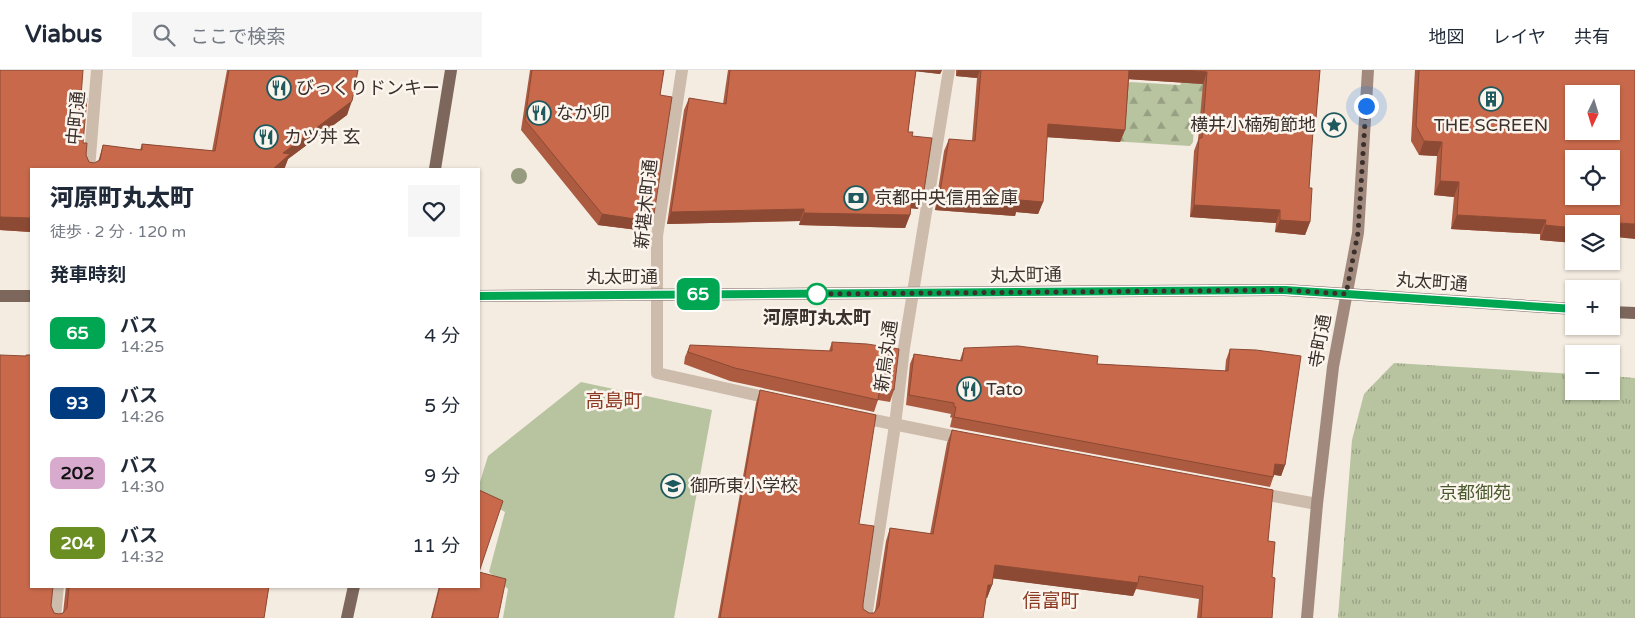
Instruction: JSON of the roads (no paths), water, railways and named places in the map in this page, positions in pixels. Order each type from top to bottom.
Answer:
[{"type":"main road","points":[[435,168],[451,70]]},
{"type":"main road","name":"丸太町通","points":[[480,296],[1285,290],[1565,308]]},
{"type":"main road","points":[[0,296],[30,296]]},
{"type":"main road","points":[[1620,312],[1635,313]]},
{"type":"main road","points":[[347,618],[354,588]]},
{"type":"street","name":"中町通","points":[[89,168],[97,70]]},
{"type":"street","name":"新堪木町通","points":[[682,70],[657,236],[657,373],[790,402]]},
{"type":"street","name":"新烏丸通","points":[[866,618],[913,293],[949,70]]},
{"type":"street","name":"寺町通","points":[[1307,618],[1317,504],[1333,367],[1358,233],[1368,70]]},
{"type":"street","points":[[847,415],[982,442]]},
{"type":"street","points":[[1246,491],[1317,504]]},
{"type":"street","points":[[55,618],[58,588]]},
{"type":"place","name":"びっくりドンキー","points":[[279,88]]},
{"type":"place","name":"THE SCREEN","points":[[1491,99]]},
{"type":"place","name":"なか卯","points":[[539,113]]},
{"type":"place","name":"横井小楠殉節地","points":[[1334,125]]},
{"type":"place","name":"カツ丼 玄","points":[[266,137]]},
{"type":"place","name":"京都中央信用金庫","points":[[856,198]]},
{"type":"place","name":"河原町丸太町","points":[[817,294]]},
{"type":"place","name":"Tato","points":[[969,389]]},
{"type":"place","name":"御所東小学校","points":[[673,486]]},
{"type":"district","name":"高島町","points":[[614,400]]},
{"type":"district","name":"信富町","points":[[1051,600]]},
{"type":"park label","name":"京都御苑","points":[[1475,493]]}]
